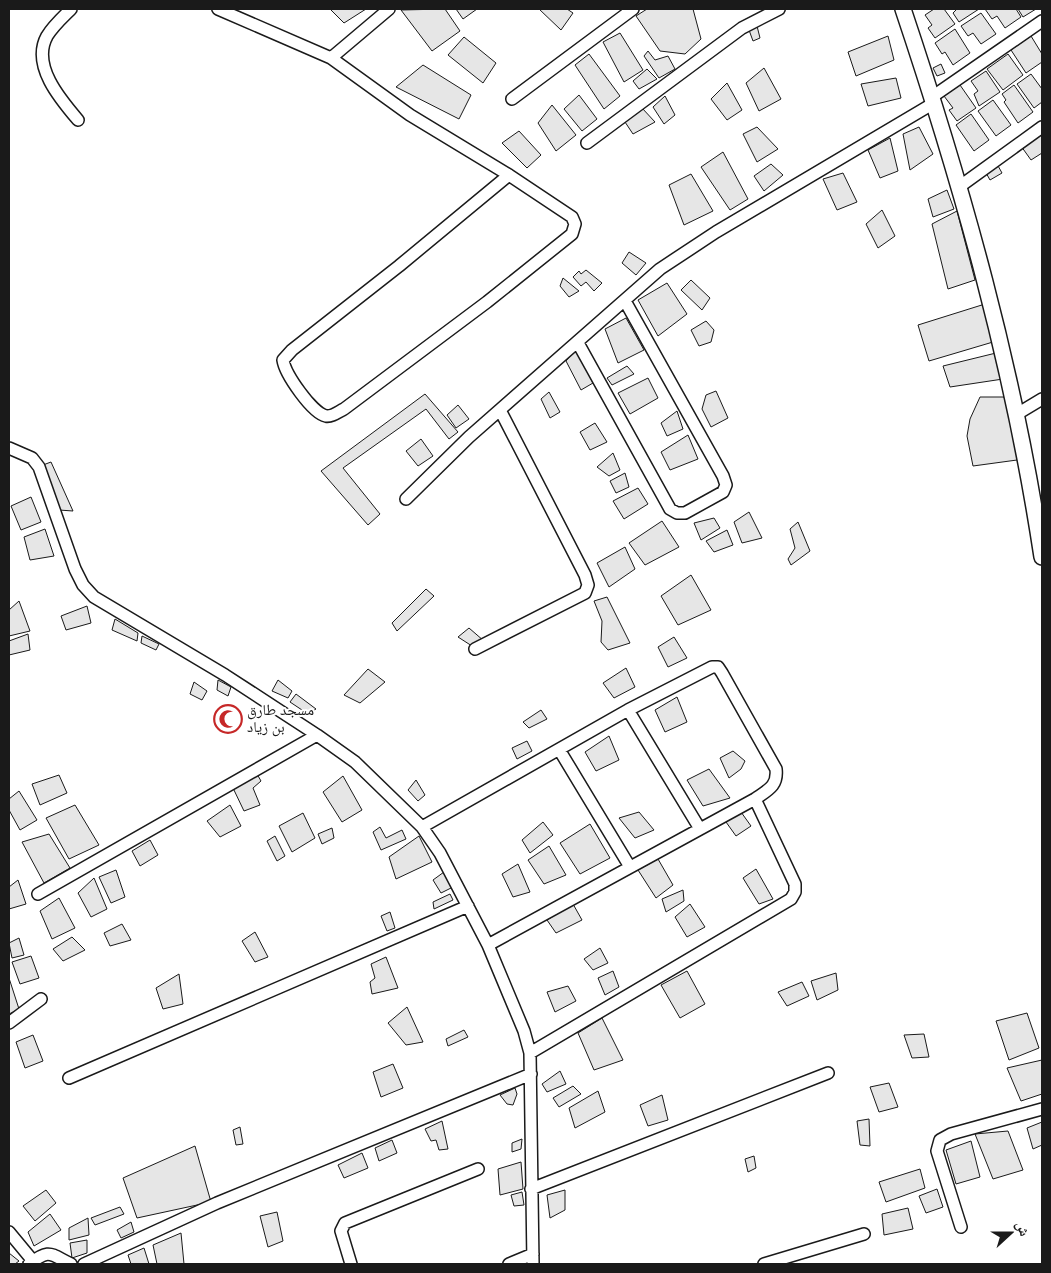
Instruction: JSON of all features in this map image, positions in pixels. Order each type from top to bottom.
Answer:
[{"type":"street","points":[[71,9],[47,36],[42,51],[45,70],[57,96],[78,120]]},
{"type":"street","points":[[218,9],[331,58],[410,115],[509,175],[572,217],[575,224],[572,234],[487,302],[344,409],[330,416],[323,416],[299,391],[284,370],[283,360],[292,350],[400,266],[509,175]]},
{"type":"street","points":[[331,58],[390,9]]},
{"type":"street","points":[[512,99],[633,9]]},
{"type":"street","points":[[587,143],[742,28],[779,9]]},
{"type":"street","points":[[903,9],[959,186],[989,295],[1017,414],[1040,526],[1042,557]]},
{"type":"street","points":[[406,499],[469,437],[660,269],[686,250],[933,100],[1042,21]]},
{"type":"street","points":[[959,186],[1042,127]]},
{"type":"street","points":[[578,343],[670,509],[677,514],[685,513],[723,492],[726,485],[723,476],[625,301]]},
{"type":"street","points":[[1017,414],[1042,399]]},
{"type":"street","points":[[475,649],[585,593],[588,585],[585,575],[500,410]]},
{"type":"street","points":[[9,448],[32,458],[39,467],[75,569],[83,585],[94,597],[317,735],[361,767],[422,827],[440,853],[488,945],[524,1031],[530,1053],[533,1259],[509,1264]]},
{"type":"street","points":[[422,827],[560,751],[628,710],[712,667],[718,667],[776,769],[777,778],[774,785],[755,799],[488,945]]},
{"type":"street","points":[[628,710],[700,829]]},
{"type":"street","points":[[38,894],[317,735]]},
{"type":"street","points":[[560,751],[630,867]]},
{"type":"street","points":[[530,1053],[791,899],[795,892],[795,884],[755,799]]},
{"type":"street","points":[[69,1078],[468,906]]},
{"type":"street","points":[[9,1023],[41,1000]]},
{"type":"street","points":[[531,1189],[828,1073]]},
{"type":"street","points":[[84,1264],[217,1202],[531,1074]]},
{"type":"street","points":[[961,1226],[937,1151],[940,1140],[951,1134],[1042,1109]]},
{"type":"street","points":[[351,1264],[341,1231],[345,1223],[478,1170]]},
{"type":"street","points":[[9,1232],[31,1263],[46,1254],[56,1254],[71,1264]]},
{"type":"street","points":[[764,1264],[864,1234]]},
{"type":"building","points":[[330,9],[366,9],[344,23]]},
{"type":"building","points":[[445,9],[460,31],[432,51],[401,10]]},
{"type":"building","points":[[456,9],[477,9],[463,19]]},
{"type":"building","points":[[539,9],[567,9],[573,13],[561,30]]},
{"type":"building","points":[[647,9],[693,9],[701,39],[685,54],[660,51],[636,16]]},
{"type":"building","points":[[934,9],[944,9],[955,24],[935,38],[928,28],[932,25],[925,15]]},
{"type":"building","points":[[957,9],[979,9],[959,22],[953,13]]},
{"type":"building","points":[[985,9],[1016,9],[1021,17],[1005,28],[997,16],[992,19]]},
{"type":"building","points":[[1018,9],[1036,9],[1023,17]]},
{"type":"building","points":[[981,13],[996,34],[981,44],[973,33],[968,36],[961,26]]},
{"type":"building","points":[[757,26],[760,38],[753,41],[749,30]]},
{"type":"building","points":[[955,29],[970,53],[953,65],[945,52],[942,54],[935,43]]},
{"type":"building","points":[[620,33],[643,70],[624,82],[603,42]]},
{"type":"building","points":[[888,36],[894,60],[856,76],[848,52]]},
{"type":"building","points":[[1031,36],[1042,54],[1042,62],[1026,73],[1011,50]]},
{"type":"building","points":[[464,37],[496,63],[483,83],[448,55]]},
{"type":"building","points":[[648,51],[655,60],[668,56],[675,69],[659,78],[644,56]]},
{"type":"building","points":[[589,54],[620,96],[604,109],[575,65]]},
{"type":"building","points":[[1008,54],[1023,75],[1003,90],[987,69]]},
{"type":"building","points":[[941,64],[945,73],[937,76],[933,68]]},
{"type":"building","points":[[423,65],[471,95],[459,119],[396,87]]},
{"type":"building","points":[[764,68],[781,99],[759,111],[746,83]]},
{"type":"building","points":[[647,69],[657,79],[639,89],[633,81]]},
{"type":"building","points":[[986,71],[1000,92],[979,106],[974,94],[978,91],[971,81]]},
{"type":"building","points":[[1031,74],[1042,89],[1042,102],[1034,108],[1017,84]]},
{"type":"building","points":[[896,78],[901,98],[868,106],[861,84]]},
{"type":"building","points":[[727,83],[742,110],[727,120],[711,99]]},
{"type":"building","points":[[960,85],[976,108],[957,121],[949,110],[953,108],[944,96]]},
{"type":"building","points":[[1014,85],[1033,112],[1018,123],[1004,102],[1006,100],[1002,94]]},
{"type":"building","points":[[579,95],[597,119],[582,131],[564,109]]},
{"type":"building","points":[[665,96],[675,115],[664,124],[653,107]]},
{"type":"building","points":[[993,100],[1011,125],[996,136],[978,111]]},
{"type":"building","points":[[552,105],[576,135],[556,151],[538,123]]},
{"type":"building","points":[[642,108],[655,122],[633,134],[625,122]]},
{"type":"building","points":[[971,114],[989,140],[974,151],[956,125]]},
{"type":"building","points":[[757,127],[778,149],[757,162],[743,134]]},
{"type":"building","points":[[919,127],[933,154],[910,170],[903,134]]},
{"type":"building","points":[[519,131],[541,155],[527,168],[502,143]]},
{"type":"building","points":[[1042,132],[1042,153],[1031,160],[1021,146]]},
{"type":"building","points":[[890,138],[898,171],[880,178],[868,150]]},
{"type":"building","points":[[723,152],[748,199],[730,210],[701,167]]},
{"type":"building","points":[[771,164],[783,175],[764,191],[754,176]]},
{"type":"building","points":[[997,164],[1002,173],[990,180],[985,171]]},
{"type":"building","points":[[843,173],[857,202],[837,210],[823,179]]},
{"type":"building","points":[[691,174],[713,211],[684,225],[669,185]]},
{"type":"building","points":[[947,190],[954,209],[933,217],[928,199]]},
{"type":"building","points":[[882,210],[895,236],[878,248],[866,224]]},
{"type":"building","points":[[957,211],[975,280],[948,289],[932,224]]},
{"type":"building","points":[[629,252],[646,263],[636,275],[622,263]]},
{"type":"building","points":[[586,270],[602,283],[594,291],[586,282],[581,286],[573,277],[579,271],[581,274]]},
{"type":"building","points":[[563,278],[579,291],[569,297],[560,286]]},
{"type":"building","points":[[691,280],[710,298],[702,310],[681,290]]},
{"type":"building","points":[[667,283],[687,314],[658,336],[638,300]]},
{"type":"building","points":[[985,304],[993,342],[929,361],[918,325]]},
{"type":"building","points":[[626,318],[644,350],[618,363],[605,329]]},
{"type":"building","points":[[706,321],[714,330],[711,342],[699,346],[691,330]]},
{"type":"building","points":[[576,349],[593,383],[581,390],[566,361]]},
{"type":"building","points":[[996,353],[1003,379],[950,387],[943,366]]},
{"type":"building","points":[[627,366],[634,374],[612,385],[607,378]]},
{"type":"building","points":[[648,378],[658,398],[630,414],[618,393]]},
{"type":"building","points":[[716,391],[728,418],[711,427],[702,409],[706,395]]},
{"type":"building","points":[[549,392],[560,412],[550,418],[541,399]]},
{"type":"building","points":[[425,394],[458,432],[449,439],[426,409],[343,468],[380,514],[368,525],[321,471]]},
{"type":"building","points":[[980,397],[1004,397],[1014,430],[1017,460],[973,466],[967,436],[970,419]]},
{"type":"building","points":[[458,405],[469,419],[456,428],[447,415]]},
{"type":"building","points":[[677,411],[683,429],[667,436],[661,423]]},
{"type":"building","points":[[595,423],[607,442],[590,450],[580,432]]},
{"type":"building","points":[[688,435],[698,459],[670,470],[661,452]]},
{"type":"building","points":[[421,439],[433,456],[418,466],[406,451]]},
{"type":"building","points":[[613,453],[620,470],[609,476],[597,467]]},
{"type":"building","points":[[51,462],[73,511],[59,510],[43,465]]},
{"type":"building","points":[[625,473],[629,487],[616,493],[610,481]]},
{"type":"building","points":[[638,488],[648,504],[624,519],[613,501]]},
{"type":"building","points":[[31,497],[41,522],[21,530],[11,506]]},
{"type":"building","points":[[749,512],[762,538],[742,543],[734,522]]},
{"type":"building","points":[[714,518],[720,528],[701,540],[694,523]]},
{"type":"building","points":[[662,521],[679,547],[645,565],[629,543]]},
{"type":"building","points":[[798,522],[810,551],[791,565],[788,559],[795,548],[790,529]]},
{"type":"building","points":[[45,529],[54,556],[30,560],[24,537]]},
{"type":"building","points":[[727,530],[733,545],[714,552],[706,541]]},
{"type":"building","points":[[625,547],[635,569],[609,587],[597,563]]},
{"type":"building","points":[[691,575],[711,610],[678,625],[661,596]]},
{"type":"building","points":[[426,589],[434,596],[397,631],[392,623]]},
{"type":"building","points":[[607,597],[630,643],[608,650],[601,642],[602,621],[594,601]]},
{"type":"building","points":[[19,601],[30,631],[9,636],[9,610]]},
{"type":"building","points":[[87,606],[91,623],[66,630],[61,616]]},
{"type":"building","points":[[115,619],[138,633],[137,641],[112,630]]},
{"type":"building","points":[[469,628],[484,641],[472,646],[458,637]]},
{"type":"building","points":[[28,634],[30,650],[9,655],[9,641]]},
{"type":"building","points":[[142,636],[159,644],[156,650],[141,643]]},
{"type":"building","points":[[674,637],[687,658],[668,667],[658,647]]},
{"type":"building","points":[[626,668],[635,687],[614,698],[603,683]]},
{"type":"building","points":[[368,669],[385,682],[360,703],[344,695]]},
{"type":"building","points":[[218,680],[231,687],[228,696],[217,690]]},
{"type":"building","points":[[278,680],[292,691],[288,698],[272,691]]},
{"type":"building","points":[[194,682],[207,691],[202,700],[190,694]]},
{"type":"building","points":[[296,694],[316,709],[308,714],[290,702]]},
{"type":"building","points":[[677,697],[687,722],[665,732],[655,710]]},
{"type":"building","points":[[541,710],[547,719],[529,728],[523,722]]},
{"type":"building","points":[[609,736],[619,760],[596,771],[585,752]]},
{"type":"building","points":[[527,741],[532,751],[517,759],[512,748]]},
{"type":"building","points":[[733,751],[745,761],[741,769],[729,778],[720,758]]},
{"type":"building","points":[[709,769],[730,798],[703,806],[687,780]]},
{"type":"building","points":[[257,774],[261,781],[253,788],[260,805],[244,811],[233,788]]},
{"type":"building","points":[[59,775],[67,793],[40,805],[32,784]]},
{"type":"building","points":[[343,776],[362,810],[342,822],[323,792]]},
{"type":"building","points":[[416,780],[425,795],[418,801],[408,790]]},
{"type":"building","points":[[19,791],[37,820],[20,830],[9,810],[9,799]]},
{"type":"building","points":[[75,805],[99,845],[69,859],[46,818]]},
{"type":"building","points":[[230,805],[241,826],[220,837],[207,821]]},
{"type":"building","points":[[639,812],[654,830],[635,838],[619,818]]},
{"type":"building","points":[[741,812],[751,826],[736,836],[726,822]]},
{"type":"building","points":[[303,813],[315,838],[292,852],[279,826]]},
{"type":"building","points":[[543,822],[553,835],[530,853],[522,840]]},
{"type":"building","points":[[590,824],[610,858],[580,874],[560,843]]},
{"type":"building","points":[[380,827],[386,838],[402,830],[406,839],[381,850],[373,832]]},
{"type":"building","points":[[332,828],[334,838],[322,844],[318,834]]},
{"type":"building","points":[[49,834],[70,868],[44,883],[22,842]]},
{"type":"building","points":[[275,836],[285,856],[277,861],[267,841]]},
{"type":"building","points":[[419,836],[432,862],[396,879],[389,857]]},
{"type":"building","points":[[150,840],[158,855],[140,866],[132,851]]},
{"type":"building","points":[[549,846],[566,875],[544,884],[528,860]]},
{"type":"building","points":[[658,859],[673,885],[656,898],[638,870]]},
{"type":"building","points":[[518,864],[530,892],[513,897],[502,874]]},
{"type":"building","points":[[756,869],[773,899],[759,904],[743,878]]},
{"type":"building","points":[[116,870],[125,897],[111,903],[99,877]]},
{"type":"building","points":[[444,872],[453,887],[441,893],[433,880]]},
{"type":"building","points":[[94,878],[107,909],[91,917],[78,893]]},
{"type":"building","points":[[18,880],[26,904],[9,909],[9,887]]},
{"type":"building","points":[[683,890],[684,901],[666,912],[662,899]]},
{"type":"building","points":[[450,894],[453,900],[434,909],[433,902]]},
{"type":"building","points":[[59,898],[75,928],[52,939],[40,911]]},
{"type":"building","points":[[573,904],[582,920],[556,933],[547,920]]},
{"type":"building","points":[[690,904],[705,927],[687,937],[675,917]]},
{"type":"building","points":[[390,912],[395,928],[387,931],[381,916]]},
{"type":"building","points":[[122,924],[131,940],[110,946],[104,933]]},
{"type":"building","points":[[255,932],[268,957],[255,962],[242,941]]},
{"type":"building","points":[[72,937],[85,950],[63,961],[53,949]]},
{"type":"building","points":[[19,938],[24,955],[12,958],[9,943]]},
{"type":"building","points":[[600,948],[608,963],[593,970],[584,959]]},
{"type":"building","points":[[31,956],[39,978],[20,984],[12,962]]},
{"type":"building","points":[[386,957],[398,988],[372,994],[370,982],[375,978],[371,964]]},
{"type":"building","points":[[613,971],[619,987],[605,995],[598,978]]},
{"type":"building","points":[[687,971],[705,1004],[680,1018],[661,985]]},
{"type":"building","points":[[836,973],[838,990],[817,1000],[811,981]]},
{"type":"building","points":[[179,974],[183,1004],[163,1009],[156,988]]},
{"type":"building","points":[[9,978],[19,1009],[9,1014]]},
{"type":"building","points":[[802,982],[809,996],[787,1006],[778,992]]},
{"type":"building","points":[[568,986],[576,1001],[555,1012],[547,992]]},
{"type":"building","points":[[407,1007],[423,1042],[406,1045],[388,1023]]},
{"type":"building","points":[[1027,1013],[1039,1048],[1009,1060],[996,1021]]},
{"type":"building","points":[[602,1018],[623,1060],[594,1070],[578,1033]]},
{"type":"building","points":[[464,1030],[468,1037],[448,1046],[446,1039]]},
{"type":"building","points":[[924,1034],[929,1057],[912,1058],[904,1035]]},
{"type":"building","points":[[33,1035],[43,1061],[25,1068],[16,1042]]},
{"type":"building","points":[[1042,1060],[1042,1094],[1021,1101],[1007,1068]]},
{"type":"building","points":[[393,1064],[403,1088],[381,1097],[373,1072]]},
{"type":"building","points":[[560,1071],[566,1084],[547,1092],[542,1084]]},
{"type":"building","points":[[889,1083],[898,1107],[879,1112],[870,1087]]},
{"type":"building","points":[[573,1086],[581,1094],[559,1107],[553,1098]]},
{"type":"building","points":[[515,1088],[517,1094],[513,1105],[507,1104],[500,1095]]},
{"type":"building","points":[[598,1091],[605,1112],[575,1128],[569,1108]]},
{"type":"building","points":[[662,1095],[668,1120],[648,1126],[640,1105]]},
{"type":"building","points":[[869,1119],[870,1146],[860,1145],[857,1121]]},
{"type":"building","points":[[442,1121],[448,1149],[439,1150],[436,1140],[431,1141],[425,1129]]},
{"type":"building","points":[[1042,1122],[1042,1145],[1033,1149],[1027,1128]]},
{"type":"building","points":[[240,1127],[243,1144],[236,1145],[233,1130]]},
{"type":"building","points":[[1008,1131],[1023,1170],[993,1179],[975,1134]]},
{"type":"building","points":[[522,1139],[521,1149],[512,1152],[512,1143]]},
{"type":"building","points":[[392,1140],[397,1153],[379,1161],[375,1148]]},
{"type":"building","points":[[971,1141],[980,1177],[956,1184],[946,1150]]},
{"type":"building","points":[[195,1146],[211,1202],[137,1218],[123,1178]]},
{"type":"building","points":[[362,1153],[368,1168],[344,1178],[338,1165]]},
{"type":"building","points":[[754,1156],[756,1168],[748,1172],[745,1159]]},
{"type":"building","points":[[521,1162],[523,1189],[500,1195],[498,1169]]},
{"type":"building","points":[[920,1169],[925,1188],[886,1202],[879,1182]]},
{"type":"building","points":[[937,1189],[943,1207],[926,1213],[919,1196]]},
{"type":"building","points":[[46,1190],[56,1203],[35,1221],[23,1206]]},
{"type":"building","points":[[565,1190],[565,1210],[550,1218],[547,1195]]},
{"type":"building","points":[[522,1192],[524,1205],[514,1206],[511,1195]]},
{"type":"building","points":[[120,1207],[124,1214],[95,1225],[91,1218]]},
{"type":"building","points":[[908,1208],[913,1229],[884,1235],[882,1214]]},
{"type":"building","points":[[277,1212],[283,1241],[268,1247],[260,1216]]},
{"type":"building","points":[[50,1214],[61,1230],[34,1246],[28,1232]]},
{"type":"building","points":[[88,1218],[89,1235],[69,1240],[69,1228]]},
{"type":"building","points":[[131,1222],[134,1232],[121,1238],[117,1230]]},
{"type":"building","points":[[181,1233],[184,1264],[157,1264],[153,1245]]},
{"type":"building","points":[[87,1240],[87,1253],[72,1258],[70,1243]]},
{"type":"building","points":[[144,1248],[149,1264],[131,1264],[128,1255]]},
{"type":"building","points":[[9,1253],[19,1261],[15,1264],[9,1264]]},
{"type":"place","name":"مسجد طارق بن زياد","points":[[228,719]]}]
